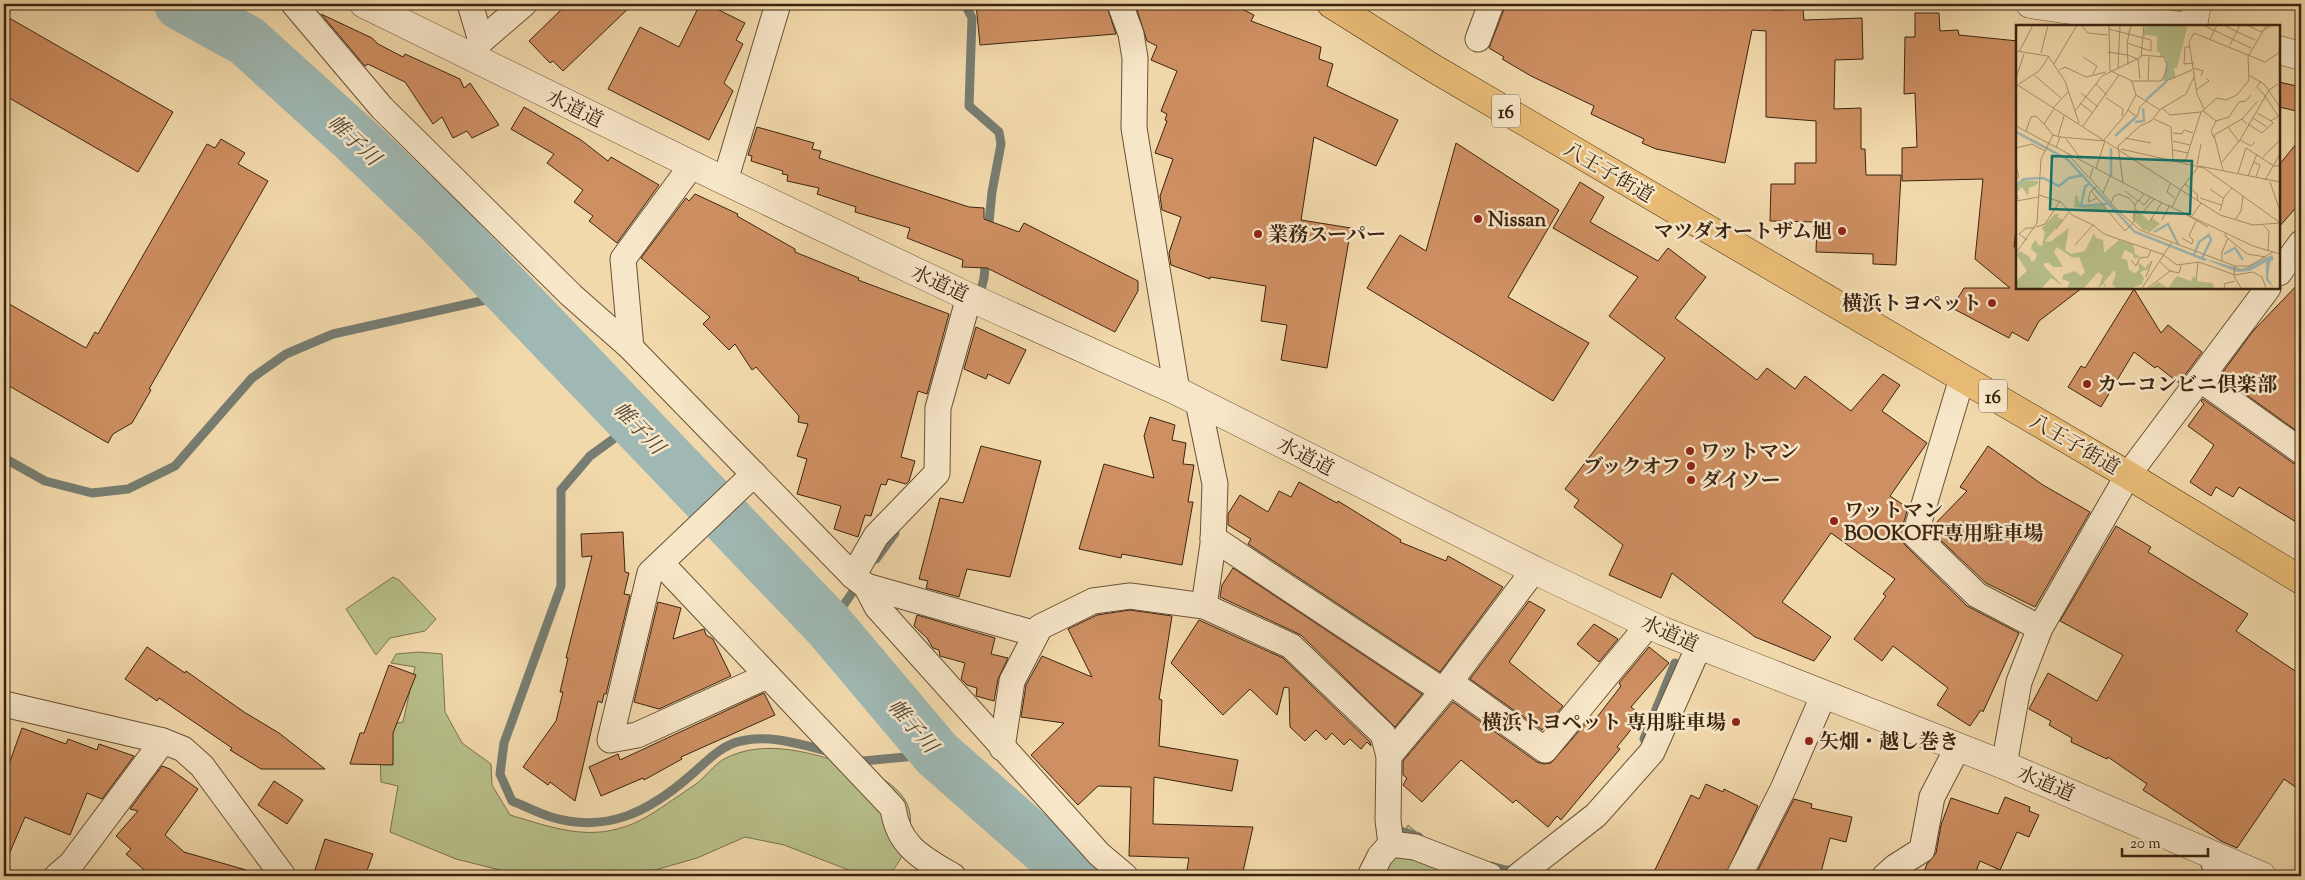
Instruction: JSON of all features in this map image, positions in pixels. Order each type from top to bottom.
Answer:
[{"type":"highway","name":"八王子街道","points":[[1331,4],[1441,73],[2128,475],[2301,580]]},
{"type":"street","points":[[294,4],[382,108],[571,295],[631,348],[859,581],[877,606],[1002,748],[1099,854],[1125,876]]},
{"type":"street","name":"水道道","points":[[364,4],[476,49],[725,182],[970,297],[1188,396],[1534,570],[1649,624],[1699,646],[2004,765],[2214,864],[2262,876]]},
{"type":"street","points":[[470,4],[476,49]]},
{"type":"street","points":[[476,49],[524,4]]},
{"type":"street","points":[[725,182],[778,4]]},
{"type":"street","points":[[1120,4],[1131,34],[1134,50],[1134,128],[1188,396],[1215,484],[1213,538],[1204,606]]},
{"type":"street","points":[[1478,39],[1491,4]]},
{"type":"street","points":[[2030,4],[2175,25]]},
{"type":"street","points":[[2193,25],[2197,4]]},
{"type":"street","points":[[2280,50],[2301,56]]},
{"type":"street","points":[[631,348],[623,260],[692,165]]},
{"type":"street","points":[[2280,272],[2301,243]]},
{"type":"street","points":[[2004,765],[2019,682],[2040,628],[2128,475],[2267,289]]},
{"type":"street","points":[[859,581],[876,536],[937,473],[938,408],[970,297]]},
{"type":"street","points":[[1962,378],[1915,535],[1977,594],[2040,628]]},
{"type":"street","points":[[2200,379],[2301,451]]},
{"type":"street","points":[[754,474],[650,573],[610,740],[637,735],[767,676]]},
{"type":"street","points":[[1213,538],[1545,750],[1649,624]]},
{"type":"street","points":[[669,555],[767,676],[893,808],[895,824],[915,854],[953,876]]},
{"type":"street","points":[[1389,756],[1446,686],[1534,570]]},
{"type":"street","points":[[859,581],[1036,634]]},
{"type":"street","points":[[1002,748],[1012,681],[1040,627],[1093,601],[1130,596],[1204,606],[1291,646],[1383,734],[1389,756],[1390,834],[1370,876]]},
{"type":"street","points":[[1518,876],[1596,815],[1652,752],[1699,646]]},
{"type":"street","points":[[1739,876],[1783,789],[1824,694]]},
{"type":"street","points":[[4,704],[39,714],[163,742],[183,749],[202,766],[283,876]]},
{"type":"street","points":[[56,876],[71,864],[163,742]]},
{"type":"street","points":[[1885,876],[1895,867],[1922,850],[1932,797],[1958,748]]},
{"type":"street","points":[[1390,834],[1415,847],[1490,876]]},
{"type":"green space","points":[[393,577],[399,580],[436,619],[425,631],[390,638],[376,655],[346,609]]},
{"type":"green space","points":[[419,652],[442,654],[445,712],[462,743],[491,764],[492,785],[510,815],[576,832],[603,832],[625,827],[661,808],[696,784],[724,759],[740,752],[773,748],[807,753],[857,767],[874,774],[890,784],[908,805],[910,814],[910,830],[902,856],[887,876],[864,876],[784,845],[745,837],[697,858],[655,870],[552,874],[504,871],[456,859],[390,832],[398,786],[381,782],[379,726],[403,722],[415,667],[391,663],[396,654]]},
{"type":"green space","points":[[1408,825],[1468,876],[1382,876]]},
{"type":"building","points":[[567,4],[633,4],[563,71],[553,61],[550,63],[529,41]]},
{"type":"building","points":[[700,4],[707,4],[745,23],[736,40],[743,44],[724,83],[733,91],[709,140],[608,89],[640,27],[679,47]]},
{"type":"building","points":[[976,4],[1106,4],[1116,34],[980,45]]},
{"type":"building","points":[[1135,4],[1232,4],[1254,15],[1251,21],[1321,47],[1319,59],[1333,64],[1327,86],[1398,120],[1376,166],[1314,137],[1301,220],[1351,228],[1327,368],[1281,360],[1287,325],[1261,321],[1266,286],[1210,277],[1210,279],[1171,265],[1169,253],[1181,217],[1162,210],[1160,196],[1173,159],[1155,153],[1167,121],[1165,120],[1167,114],[1161,111],[1177,71],[1151,60],[1157,46],[1147,41]]},
{"type":"building","points":[[1506,4],[1773,4],[1773,10],[1803,9],[1804,20],[1862,18],[1863,59],[1835,60],[1834,109],[1861,108],[1861,149],[1865,149],[1866,175],[1901,175],[1896,265],[1873,264],[1873,254],[1816,252],[1817,222],[1770,221],[1771,184],[1795,184],[1795,163],[1816,163],[1816,121],[1766,117],[1766,31],[1752,30],[1725,163],[1656,149],[1642,143],[1644,139],[1591,114],[1594,106],[1531,76],[1502,59],[1504,57],[1489,48]]},
{"type":"building","points":[[1915,13],[1939,13],[1940,31],[1958,30],[1959,35],[2016,41],[2016,228],[2014,247],[2016,246],[2016,289],[2081,289],[2039,321],[2028,341],[2012,332],[2009,338],[1952,308],[1964,288],[2010,288],[1975,259],[1983,179],[1902,181],[1902,148],[1917,147],[1915,93],[1904,94],[1905,37],[1915,37]]},
{"type":"building","points":[[321,14],[372,38],[378,44],[403,57],[405,54],[460,79],[464,88],[470,83],[499,125],[472,138],[467,131],[453,138],[442,117],[433,124],[405,82],[368,64],[365,66]]},
{"type":"building","points":[[4,15],[173,112],[138,172],[4,95]]},
{"type":"building","points":[[2280,82],[2301,87],[2301,112],[2280,107]]},
{"type":"building","points":[[524,107],[581,140],[608,161],[611,157],[659,185],[617,243],[589,221],[593,216],[574,202],[583,190],[547,163],[554,154],[511,129]]},
{"type":"building","points":[[757,127],[814,143],[812,149],[821,151],[819,158],[969,207],[984,208],[984,219],[1019,232],[1024,223],[1138,281],[1138,291],[1115,332],[987,268],[962,267],[963,260],[907,238],[910,228],[855,212],[856,207],[817,194],[819,188],[787,181],[788,175],[782,174],[783,171],[751,161],[752,156],[748,155]]},
{"type":"building","points":[[2301,138],[2301,202],[2280,226],[2280,164]]},
{"type":"building","points":[[221,139],[245,153],[238,164],[268,181],[149,389],[151,390],[132,423],[113,434],[108,443],[4,383],[4,301],[86,348],[95,332],[98,334],[207,144],[215,148]]},
{"type":"building","points":[[1456,143],[1559,210],[1508,297],[1589,343],[1553,401],[1367,288],[1400,235],[1426,251]]},
{"type":"building","points":[[1580,182],[1604,197],[1590,222],[1658,261],[1668,248],[1706,277],[1675,318],[1757,380],[1767,368],[1795,389],[1805,376],[1851,411],[1883,374],[1900,385],[1882,411],[1927,443],[1890,496],[1908,508],[1901,531],[1901,539],[1967,606],[2019,633],[1983,712],[1981,710],[1970,726],[1937,705],[1948,688],[1893,646],[1882,661],[1854,639],[1886,596],[1883,594],[1895,579],[1831,533],[1782,602],[1831,637],[1814,661],[1755,637],[1672,573],[1661,598],[1609,575],[1623,545],[1574,507],[1579,500],[1565,489],[1665,358],[1609,316],[1638,277],[1553,228]]},
{"type":"building","points":[[695,194],[738,214],[737,216],[795,249],[795,252],[859,278],[858,280],[949,314],[927,394],[918,391],[901,457],[915,461],[909,481],[906,484],[888,479],[886,485],[881,484],[871,516],[865,515],[858,537],[834,529],[841,506],[797,494],[807,459],[797,456],[808,424],[798,422],[799,416],[756,367],[752,370],[735,344],[729,350],[703,324],[710,317],[641,258],[686,198],[689,201]]},
{"type":"building","points":[[2301,281],[2301,434],[2220,376],[2253,331]]},
{"type":"building","points":[[2134,289],[2161,333],[2168,325],[2202,352],[2179,383],[2157,366],[2155,368],[2134,352],[2101,407],[2068,387],[2081,366],[2085,368]]},
{"type":"building","points":[[976,327],[1026,350],[1009,384],[988,374],[986,379],[964,369]]},
{"type":"building","points":[[2203,399],[2293,463],[2301,465],[2301,525],[2239,487],[2233,497],[2216,487],[2211,496],[2190,482],[2214,445],[2188,426],[2204,404],[2201,401]]},
{"type":"building","points":[[1150,417],[1175,425],[1172,440],[1186,443],[1183,464],[1194,465],[1188,502],[1193,502],[1182,565],[1122,554],[1121,558],[1079,549],[1104,464],[1154,478],[1144,436]]},
{"type":"building","points":[[981,446],[1041,461],[1010,577],[967,569],[959,597],[926,588],[928,581],[919,579],[940,498],[963,503]]},
{"type":"building","points":[[1988,446],[2043,485],[2090,512],[2035,607],[1986,583],[1931,531],[1933,526],[1967,491],[1960,487]]},
{"type":"building","points":[[1299,482],[1337,503],[1338,501],[1401,540],[1400,542],[1446,561],[1448,556],[1503,587],[1440,672],[1248,544],[1251,539],[1228,525],[1228,514],[1240,495],[1268,512],[1279,491],[1291,497]]},
{"type":"building","points":[[2116,526],[2151,547],[2148,552],[2248,614],[2236,631],[2301,675],[2301,791],[2284,779],[2237,848],[2221,841],[2143,790],[2147,784],[2108,757],[2107,759],[2071,742],[2072,738],[2049,725],[2051,721],[2029,709],[2048,673],[2097,701],[2123,655],[2060,621]]},
{"type":"building","points":[[623,532],[625,572],[629,573],[624,594],[630,595],[606,694],[604,694],[602,703],[598,701],[575,801],[550,782],[548,785],[523,767],[556,721],[563,692],[560,692],[568,658],[566,658],[592,556],[582,557],[581,534]]},
{"type":"building","points":[[1233,568],[1422,694],[1395,727],[1301,635],[1220,597],[1222,585]]},
{"type":"building","points":[[1529,601],[1545,610],[1509,662],[1563,706],[1542,730],[1470,679]]},
{"type":"building","points":[[658,602],[681,608],[673,639],[704,629],[706,635],[713,639],[731,676],[659,709],[634,702]]},
{"type":"building","points":[[1130,610],[1172,616],[1159,699],[1162,700],[1159,746],[1238,760],[1232,791],[1154,777],[1153,824],[1253,827],[1242,876],[1186,876],[1189,858],[1129,856],[1131,787],[1098,786],[1078,805],[1031,755],[1064,723],[1021,717],[1026,685],[1042,656],[1092,677],[1068,629],[1097,615]]},
{"type":"building","points":[[917,615],[995,638],[991,654],[1008,658],[998,679],[994,701],[976,696],[977,688],[967,685],[961,679],[965,663],[940,656],[939,650],[933,648],[927,638],[914,626]]},
{"type":"building","points":[[1199,620],[1283,658],[1370,742],[1371,746],[1367,742],[1361,749],[1350,739],[1344,745],[1332,733],[1326,740],[1316,730],[1305,741],[1290,727],[1289,688],[1284,687],[1277,715],[1250,689],[1223,715],[1171,663]]},
{"type":"building","points":[[1594,624],[1618,639],[1599,662],[1577,644]]},
{"type":"building","points":[[147,647],[185,673],[186,671],[244,712],[279,733],[325,769],[261,769],[230,750],[232,748],[159,698],[157,701],[125,679]]},
{"type":"building","points":[[1649,647],[1669,663],[1631,707],[1642,716],[1617,747],[1620,749],[1561,820],[1557,816],[1548,827],[1516,800],[1513,803],[1461,760],[1422,802],[1403,785],[1407,778],[1403,775],[1403,761],[1453,702],[1537,762],[1551,763],[1587,722],[1591,725],[1621,686],[1619,683]]},
{"type":"building","points":[[389,665],[416,675],[393,733],[393,765],[350,764],[360,733],[364,733]]},
{"type":"building","points":[[764,693],[775,715],[681,757],[682,759],[644,780],[643,778],[601,796],[589,767],[618,754],[620,760]]},
{"type":"building","points":[[22,728],[66,744],[68,739],[97,750],[99,744],[134,756],[102,799],[87,793],[70,835],[25,817],[4,866],[4,778]]},
{"type":"building","points":[[162,766],[170,769],[198,789],[165,835],[184,852],[246,870],[245,876],[151,876],[126,854],[131,849],[116,836],[138,811],[130,809]]},
{"type":"building","points":[[274,781],[303,800],[287,824],[258,805]]},
{"type":"building","points":[[1706,784],[1723,792],[1724,789],[1758,806],[1725,876],[1652,876],[1691,795],[1699,799]]},
{"type":"building","points":[[2005,797],[2030,807],[2029,811],[2039,815],[2029,837],[2017,832],[2000,870],[1980,861],[1974,876],[1922,876],[1927,864],[1936,853],[1941,825],[1951,798],[1998,814]]},
{"type":"building","points":[[1794,799],[1812,804],[1811,808],[1852,817],[1846,842],[1830,838],[1820,876],[1755,876]]},
{"type":"building","points":[[325,839],[373,854],[365,876],[313,876]]},
{"type":"waterway","name":"帷子川","points":[[180,4],[247,41],[354,138],[441,221],[829,626],[937,754],[1076,876]]},
{"type":"waterway","points":[[965,4],[972,18],[969,106],[999,132],[1001,144],[992,192],[988,232]]},
{"type":"waterway","points":[[979,298],[984,278],[986,257]]},
{"type":"waterway","points":[[4,458],[45,481],[92,493],[128,489],[175,466],[252,378],[286,354],[333,334],[513,294]]},
{"type":"waterway","points":[[634,424],[590,456],[561,490],[561,586],[504,743],[500,774],[512,801],[551,817],[571,822],[591,823],[609,821],[627,816],[660,799],[676,788],[714,755],[734,743],[752,739],[775,740],[831,752]]},
{"type":"waterway","points":[[876,559],[895,533]]},
{"type":"waterway","points":[[829,626],[859,583]]},
{"type":"waterway","points":[[1644,739],[1675,663]]},
{"type":"waterway","points":[[856,759],[863,761],[937,754]]},
{"type":"waterway","points":[[1391,828],[1419,837]]},
{"type":"waterway","points":[[1491,866],[1509,870],[1519,867]]},
{"type":"place","name":"Nissan","points":[[1478,219]]},
{"type":"place","name":"マツダオートザム旭","points":[[1842,231]]},
{"type":"place","name":"業務スーパー","points":[[1258,234]]},
{"type":"place","name":"横浜トヨペット","points":[[1992,303]]},
{"type":"place","name":"カーコンビニ倶楽部","points":[[2087,384]]},
{"type":"place","name":"ワットマン","points":[[1690,451]]},
{"type":"place","name":"ブックオフ","points":[[1691,466]]},
{"type":"place","name":"ダイソー","points":[[1691,480]]},
{"type":"place","name":"ワットマン BOOKOFF専用駐車場","points":[[1834,521]]},
{"type":"place","name":"横浜トヨペット 専用駐車場","points":[[1736,722]]},
{"type":"place","name":"矢畑・越し巻き","points":[[1809,741]]}]
